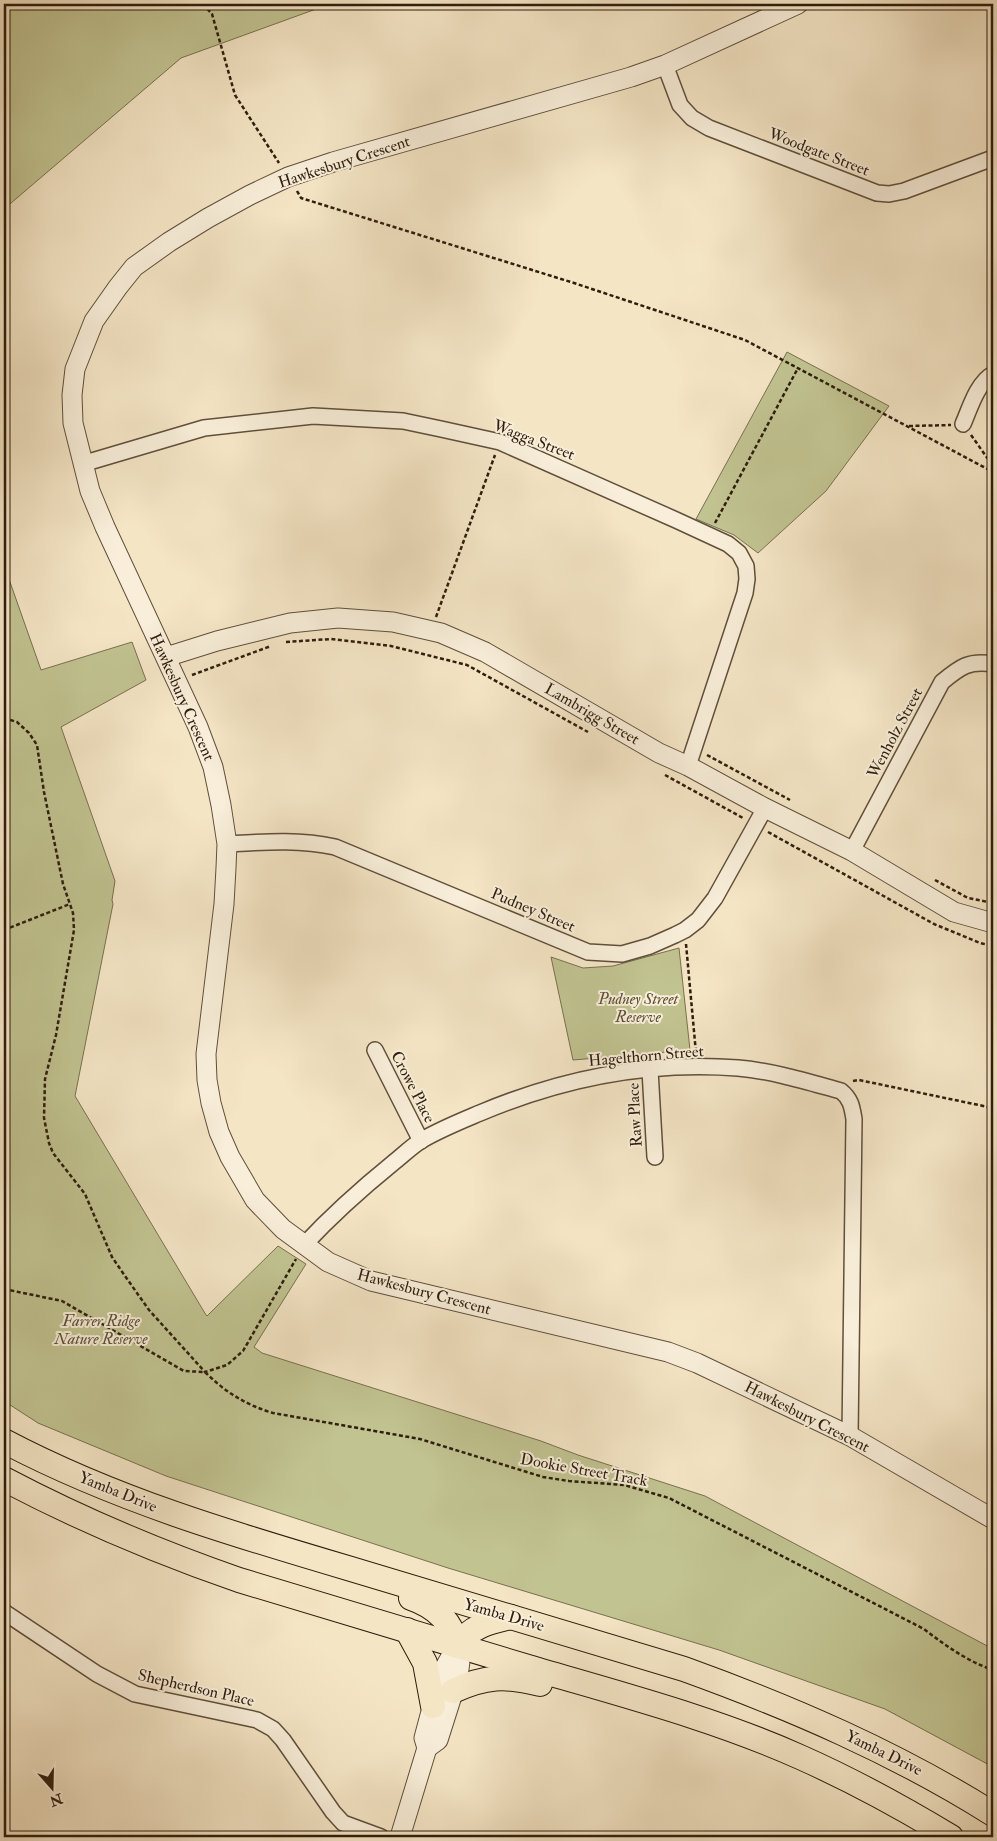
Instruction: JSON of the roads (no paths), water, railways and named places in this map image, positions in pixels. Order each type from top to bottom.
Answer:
[{"type":"main road","name":"Yamba Drive","points":[[4,1441],[61,1469],[183,1517],[684,1669],[785,1707],[902,1761],[993,1814]]},
{"type":"main road","points":[[4,1479],[80,1517],[177,1558],[240,1580],[710,1722],[799,1756],[890,1802],[951,1837]]},
{"type":"main road","points":[[370,1575],[395,1593],[424,1603],[439,1613],[451,1626],[457,1646]]},
{"type":"main road","points":[[457,1646],[462,1639],[478,1626],[511,1617]]},
{"type":"main road","points":[[407,1630],[425,1663],[433,1706]]},
{"type":"main road","points":[[453,1691],[472,1682],[502,1677],[571,1692],[606,1690]]},
{"type":"main road","points":[[964,1796],[987,1799],[993,1802]]},
{"type":"street","name":"Hawkesbury Crescent","points":[[798,4],[665,65],[631,77],[333,162],[288,177],[208,218],[169,242],[134,267],[94,321],[75,369],[72,395],[73,423],[90,491],[198,727],[213,766],[227,844],[224,904],[206,1054],[207,1080],[211,1103],[220,1132],[230,1157],[255,1200],[283,1229],[328,1262],[371,1281],[668,1352],[697,1363],[850,1436],[993,1519]]},
{"type":"street","name":"Woodgate Street","points":[[665,65],[680,105],[692,118],[709,128],[877,193],[890,194],[904,191],[993,158]]},
{"type":"street","points":[[963,424],[980,386],[993,374]]},
{"type":"street","name":"Wagga Street","points":[[82,464],[204,428],[313,416],[403,421],[500,442],[728,544],[739,553],[746,566],[745,593],[688,766]]},
{"type":"street","name":"Lambrigg Street","points":[[166,657],[217,641],[290,623],[338,618],[393,622],[441,633],[485,652],[660,753],[852,851],[954,912],[993,923]]},
{"type":"street","name":"Wenholz Street","points":[[852,851],[942,682],[966,664],[980,662],[993,664]]},
{"type":"street","name":"Pudney Street","points":[[227,844],[293,841],[335,847],[588,952],[622,954],[650,946],[685,930],[698,920],[715,898],[756,825],[771,811]]},
{"type":"street","name":"Crowe Place","points":[[375,1050],[421,1141]]},
{"type":"street","name":"Hagelthorn Street","points":[[304,1245],[332,1215],[368,1183],[421,1141],[453,1124],[509,1101],[563,1083],[594,1076],[697,1067],[763,1072],[841,1091],[848,1096],[852,1106],[854,1138],[850,1436]]},
{"type":"street","name":"Raw Place","points":[[650,1070],[655,1157]]},
{"type":"street","name":"Shepherdson Place","points":[[4,1612],[97,1674],[135,1694],[257,1720],[273,1729],[343,1823],[381,1837]]},
{"type":"street","points":[[427,1748],[438,1740],[458,1677],[460,1661],[457,1646]]},
{"type":"street","points":[[400,1837],[427,1748],[424,1738],[441,1674],[457,1646]]},
{"type":"park label","name":"Pudney Street Reserve","points":[[638,1008]]},
{"type":"park label","name":"Farrer Ridge Nature Reserve","points":[[101,1330]]}]
